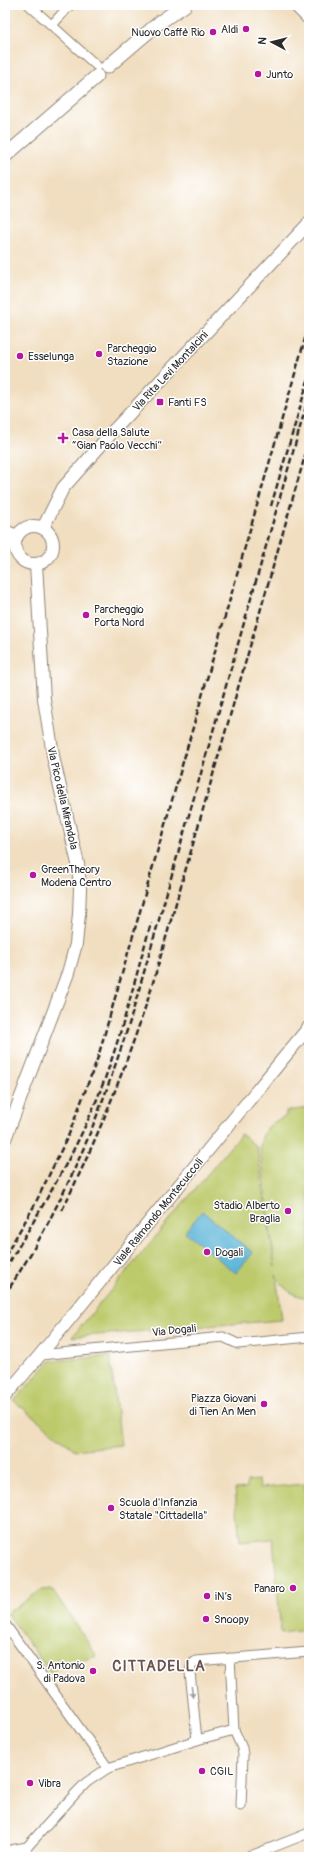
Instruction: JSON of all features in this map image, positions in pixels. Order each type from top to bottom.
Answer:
[{"type":"main road","points":[[5,156],[100,69],[160,22],[185,5]]},
{"type":"street","points":[[29,5],[100,69]]},
{"type":"street","points":[[52,25],[70,5]]},
{"type":"street","points":[[292,5],[306,19]]},
{"type":"street","points":[[302,5],[306,19]]},
{"type":"street","name":"Via Rita Levi Montalcini","points":[[43,528],[63,488],[115,429],[309,223]]},
{"type":"street","points":[[28,527],[43,528],[50,535],[53,546],[50,556],[46,560],[36,564],[26,562],[18,556],[15,546],[17,536],[28,527]]},
{"type":"street","points":[[5,531],[17,536]]},
{"type":"street","name":"Via Pico della Mirandola","points":[[5,1139],[68,973],[76,944],[79,914],[80,889],[78,864],[54,761],[44,699],[36,564]]},
{"type":"street","name":"Viale Raimondo Montecuccoli","points":[[5,1396],[309,1027]]},
{"type":"street","name":"Via Dogali","points":[[40,1355],[222,1337],[238,1344],[309,1337]]},
{"type":"street","points":[[5,1624],[108,1768]]},
{"type":"street","points":[[197,1740],[190,1667],[196,1661],[309,1652]]},
{"type":"street","points":[[230,1658],[234,1730],[242,1748],[243,1755],[241,1806]]},
{"type":"street","points":[[22,1857],[27,1847],[76,1793],[87,1782],[108,1768],[234,1730]]},
{"type":"street","points":[[248,1857],[265,1854],[309,1833]]},
{"type":"street","points":[[5,1851],[27,1847]]},
{"type":"green space","name":"Dogali","points":[[309,1108],[309,1298],[293,1294],[285,1288],[276,1275],[282,1320],[72,1337],[241,1134],[257,1147],[275,1267],[260,1148],[262,1136],[271,1124],[286,1116],[286,1111]]},
{"type":"green space","points":[[110,1356],[121,1445],[75,1450],[14,1401],[50,1361]]},
{"type":"green space","name":"Panaro","points":[[259,1480],[260,1488],[304,1484],[309,1547],[309,1630],[281,1633],[273,1539],[240,1542],[235,1489],[247,1488],[247,1481]]},
{"type":"green space","points":[[52,1589],[97,1656],[62,1666],[51,1674],[7,1613],[41,1590]]},
{"type":"water","points":[[202,1211],[253,1253],[236,1273],[185,1232]]},
{"type":"railway","points":[[5,1256],[34,1206],[69,1134],[98,1057],[309,325]]},
{"type":"railway","points":[[271,506],[309,377]]},
{"type":"railway","points":[[5,1295],[49,1222],[66,1188],[87,1141],[122,1045],[309,396]]},
{"type":"railway","points":[[62,1210],[110,1103],[131,1049],[150,993],[309,442]]},
{"type":"railway","points":[[5,1270],[62,1172],[92,1111],[110,1065],[151,923]]},
{"type":"place","name":"Aldi","points":[[246,29]]},
{"type":"place","name":"Nuovo Caffè Rio","points":[[213,32]]},
{"type":"place","name":"Junto","points":[[258,74]]},
{"type":"place","name":"Parcheggio Stazione","points":[[99,354]]},
{"type":"place","name":"Esselunga","points":[[20,356]]},
{"type":"place","name":"Fanti FS","points":[[160,402]]},
{"type":"place","name":"Casa della Salute “Gian Paolo Vecchi”","points":[[63,438]]},
{"type":"place","name":"Parcheggio Porta Nord","points":[[86,615]]},
{"type":"place","name":"GreenTheory Modena Centro","points":[[33,875]]},
{"type":"place","name":"Stadio Alberto Braglia","points":[[288,1211]]},
{"type":"place","name":"Dogali","points":[[207,1252]]},
{"type":"place","name":"Piazza Giovani di Tien An Men","points":[[264,1404]]},
{"type":"place","name":"Scuola d'Infanzia Statale \"Cittadella\"","points":[[111,1508]]},
{"type":"place","name":"Panaro","points":[[293,1588]]},
{"type":"place","name":"iN’s","points":[[207,1596]]},
{"type":"place","name":"Snoopy","points":[[206,1619]]},
{"type":"place","name":"S. Antonio di Padova","points":[[93,1671]]},
{"type":"place","name":"CGIL","points":[[202,1771]]},
{"type":"place","name":"Vibra","points":[[30,1783]]},
{"type":"district","name":"CITTADELLA","points":[[159,1666]]}]
